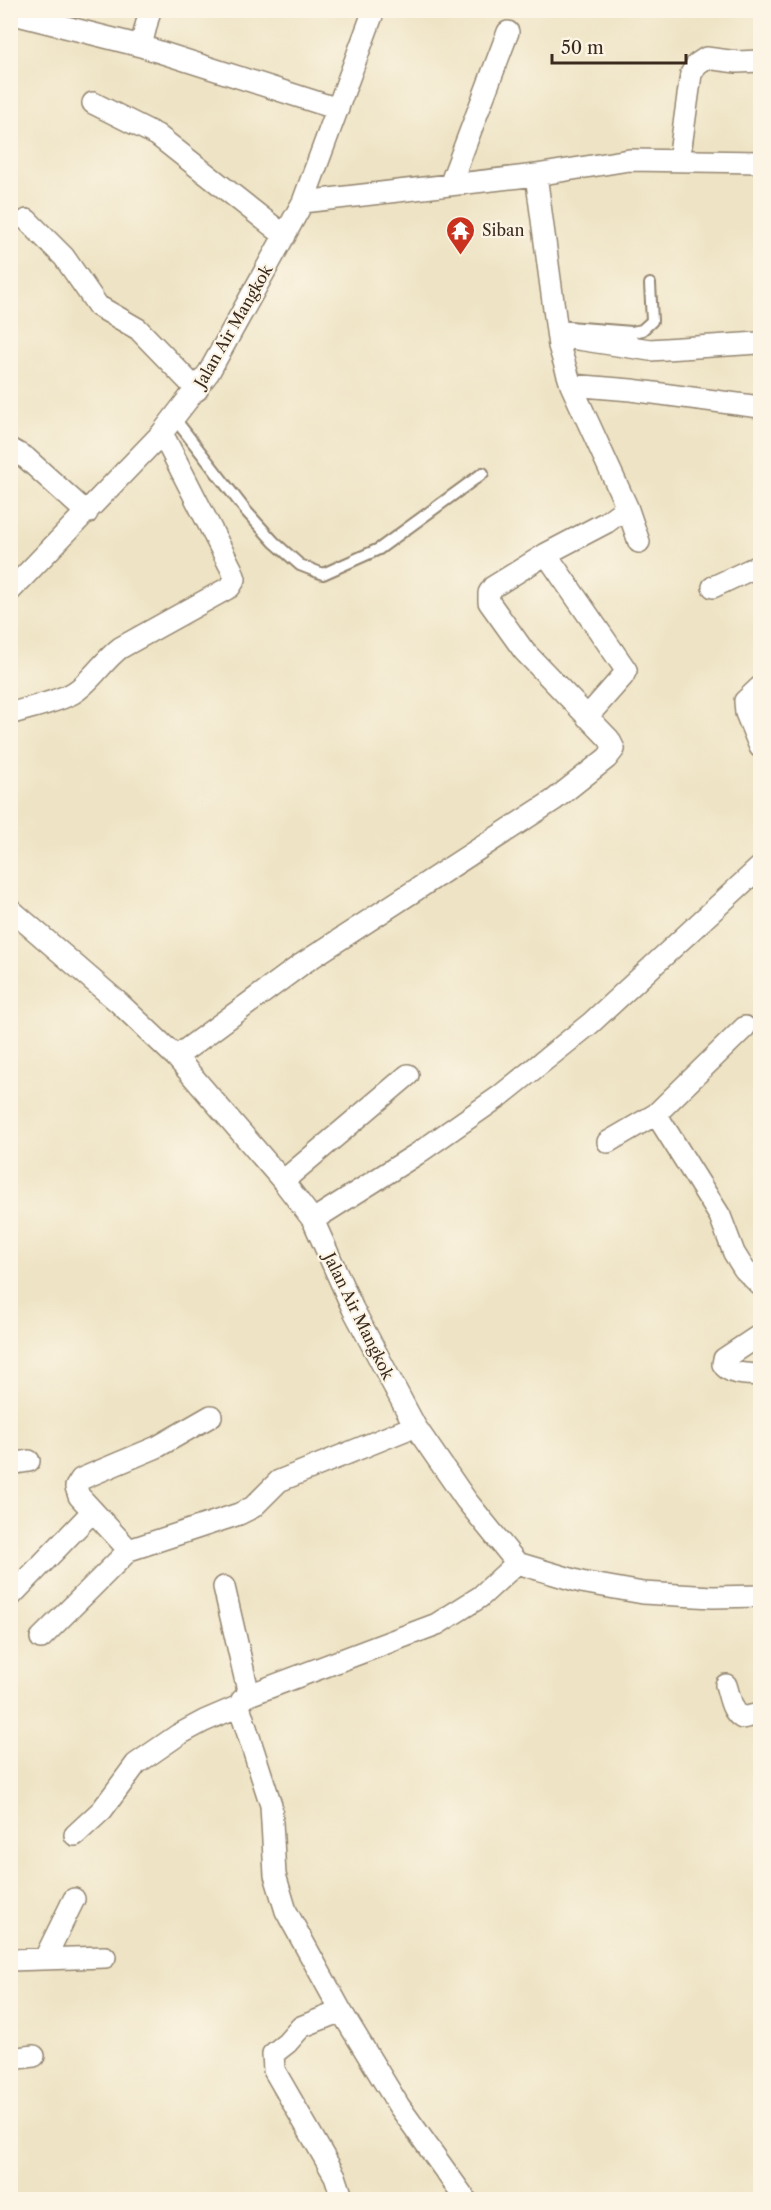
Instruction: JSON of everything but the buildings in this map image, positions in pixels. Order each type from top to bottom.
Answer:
[{"type":"street","points":[[141,46],[150,10]]},
{"type":"street","name":"Jalan Air Mangkok","points":[[10,591],[168,426],[209,372],[303,202],[374,10]]},
{"type":"street","points":[[10,14],[141,46],[338,109]]},
{"type":"street","points":[[450,185],[508,32]]},
{"type":"street","points":[[679,161],[691,74],[697,64],[706,58],[737,62],[760,61]]},
{"type":"street","points":[[93,104],[157,135],[285,236]]},
{"type":"street","points":[[303,202],[536,175],[629,160],[760,162]]},
{"type":"street","points":[[536,175],[557,331],[571,385],[627,507],[639,542]]},
{"type":"street","points":[[27,220],[64,257],[98,306],[138,329],[197,390]]},
{"type":"street","points":[[557,331],[631,339],[650,350],[758,343]]},
{"type":"street","points":[[571,385],[631,390],[760,407]]},
{"type":"street","points":[[10,714],[72,693],[88,681],[106,659],[120,648],[230,587],[235,579],[168,426]]},
{"type":"street","points":[[10,449],[26,458],[87,513]]},
{"type":"street","points":[[177,1057],[302,964],[554,800],[607,758],[614,749],[609,739],[524,651],[489,602],[489,593],[493,587],[546,554],[607,522],[627,507]]},
{"type":"street","points":[[546,554],[626,670],[588,717]]},
{"type":"street","points":[[713,586],[760,565]]},
{"type":"street","points":[[760,687],[745,701],[746,713],[760,747]]},
{"type":"street","points":[[313,1220],[417,1155],[500,1096],[591,1023],[760,867]]},
{"type":"street","name":"Jalan Air Mangkok","points":[[10,909],[118,1002],[177,1057],[283,1181],[313,1220],[353,1309],[415,1425],[465,1500],[517,1563]]},
{"type":"street","points":[[608,1142],[656,1114],[745,1027]]},
{"type":"street","points":[[283,1181],[408,1075]]},
{"type":"street","points":[[656,1114],[720,1216],[734,1253],[744,1269],[760,1286]]},
{"type":"street","points":[[760,1335],[724,1359],[723,1364],[732,1372],[760,1375]]},
{"type":"street","points":[[129,1550],[79,1496],[76,1487],[81,1479],[157,1447],[211,1416]]},
{"type":"street","points":[[41,1638],[129,1550],[253,1508],[279,1481],[415,1425]]},
{"type":"street","points":[[10,1598],[93,1511]]},
{"type":"street","points":[[75,1835],[102,1810],[136,1764],[187,1730],[244,1700],[437,1624],[480,1597],[517,1563],[581,1582],[643,1593],[713,1598],[760,1596]]},
{"type":"street","points":[[224,1587],[244,1700],[271,1805],[275,1875],[286,1911],[341,2011],[399,2106],[466,2199]]},
{"type":"street","points":[[726,1685],[736,1714],[742,1718],[760,1714]]},
{"type":"street","points":[[45,1958],[74,1899]]},
{"type":"street","points":[[10,1960],[105,1957]]},
{"type":"street","points":[[341,2011],[301,2026],[287,2043],[273,2054],[274,2070],[335,2176],[344,2199]]},
{"type":"street","points":[[10,2059],[34,2056]]},
{"type":"lane","points":[[631,339],[652,321],[650,284]]},
{"type":"lane","points":[[168,426],[274,542],[300,565],[323,574],[379,549],[483,473]]},
{"type":"place","name":"Siban","points":[[461,256]]}]
